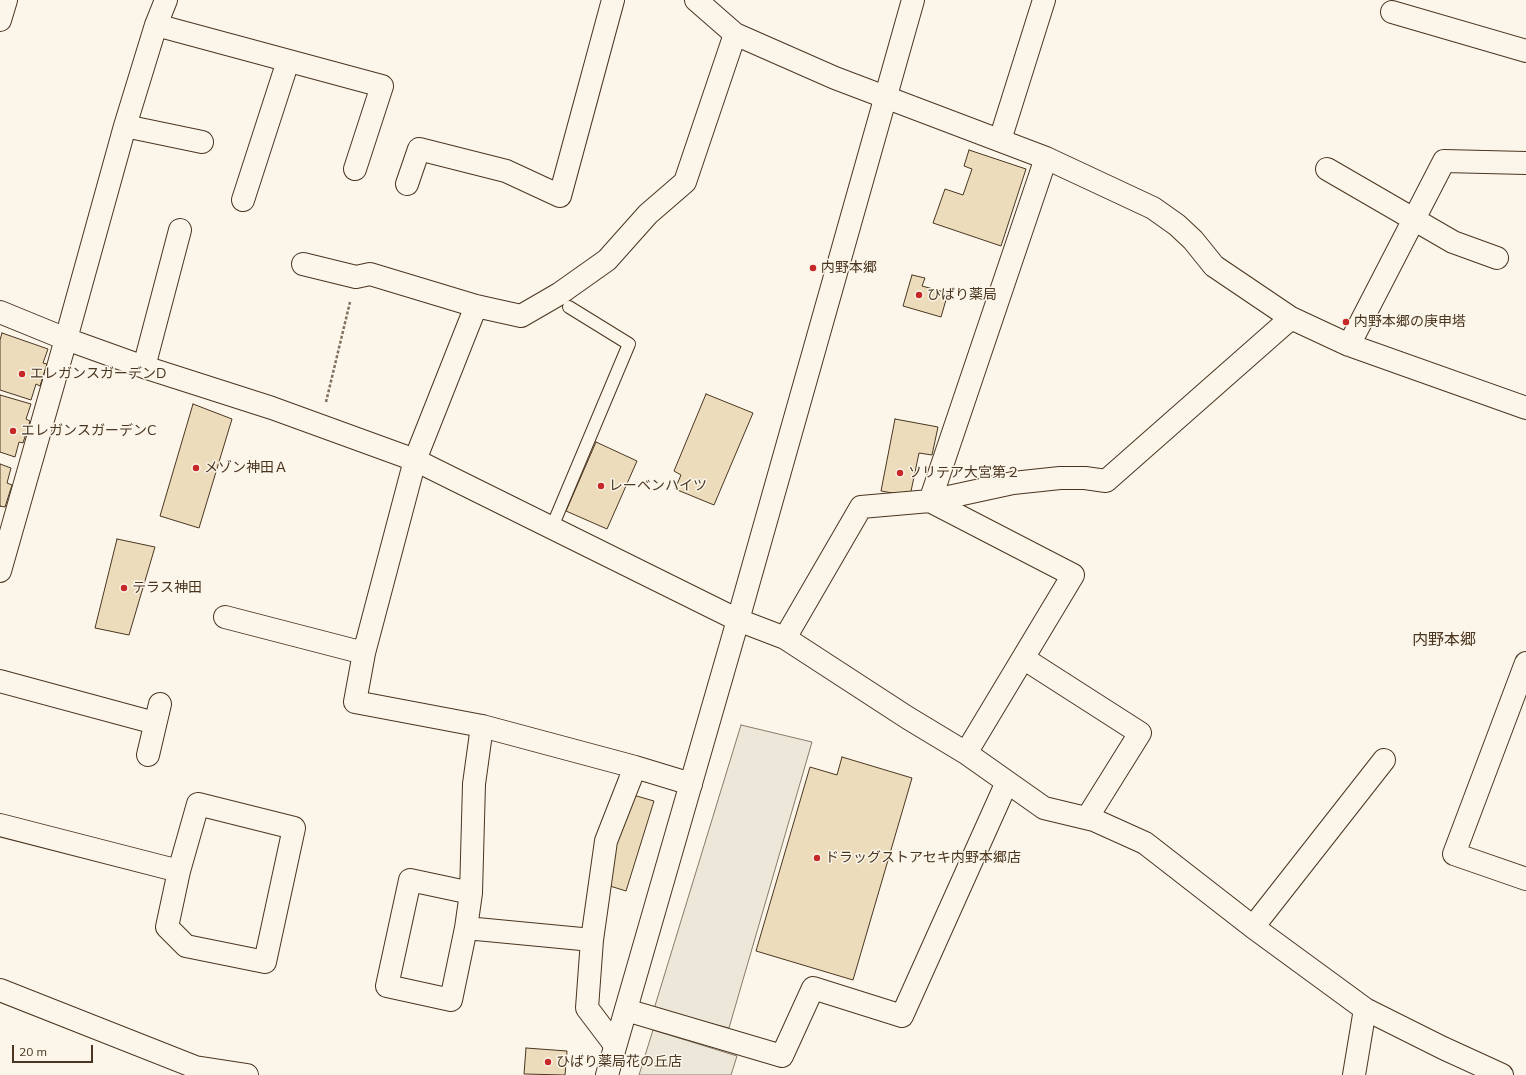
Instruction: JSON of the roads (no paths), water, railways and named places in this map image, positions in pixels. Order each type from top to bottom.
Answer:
[{"type":"street","points":[[0,20],[6,0]]},
{"type":"street","points":[[0,571],[125,126],[156,25],[166,0]]},
{"type":"street","points":[[407,184],[419,149],[506,171],[560,196],[614,0]]},
{"type":"street","points":[[696,0],[735,34],[835,78],[885,98],[1046,158],[1152,208],[1177,225],[1188,235],[1214,266],[1291,318],[1349,345],[1526,408]]},
{"type":"street","points":[[607,1075],[738,620],[912,0]]},
{"type":"street","points":[[1000,140],[1044,0]]},
{"type":"street","points":[[1392,12],[1526,51]]},
{"type":"street","points":[[156,25],[382,86],[355,169]]},
{"type":"street","points":[[303,264],[356,277],[370,274],[476,306],[521,316],[559,294],[607,260],[648,214],[685,182],[735,34]]},
{"type":"street","points":[[243,200],[288,60]]},
{"type":"street","points":[[125,126],[202,142]]},
{"type":"street","points":[[930,501],[1046,158]]},
{"type":"street","points":[[1349,345],[1444,161],[1526,163]]},
{"type":"street","points":[[1327,169],[1453,242],[1497,258]]},
{"type":"street","points":[[144,367],[180,230]]},
{"type":"street","points":[[476,306],[415,460],[364,653],[355,702],[482,726],[635,766],[691,784]]},
{"type":"street","points":[[0,312],[66,340],[272,408],[415,460],[738,620],[785,638],[908,718],[966,753],[1044,808],[1094,820],[1145,843],[1253,928],[1365,1008],[1443,1048],[1502,1075]]},
{"type":"street","points":[[785,638],[860,507],[930,501],[1021,482],[1060,478],[1085,478],[1106,481],[1291,318]]},
{"type":"street","points":[[930,501],[1073,575],[966,753]]},
{"type":"street","points":[[225,617],[364,653]]},
{"type":"street","points":[[1023,658],[1140,733],[1087,818]]},
{"type":"street","points":[[1526,662],[1454,854],[1526,879]]},
{"type":"street","points":[[0,681],[158,714],[148,755]]},
{"type":"street","points":[[471,893],[410,880],[387,986],[451,1000],[466,928],[471,893],[474,784],[482,726]]},
{"type":"street","points":[[1253,928],[1384,760]]},
{"type":"street","points":[[615,1045],[587,1008],[592,940],[606,841],[635,766]]},
{"type":"street","points":[[626,1010],[782,1056],[813,988],[902,1016],[1007,782]]},
{"type":"street","points":[[198,804],[294,828],[265,962],[186,946],[166,927],[179,871],[198,804]]},
{"type":"street","points":[[0,825],[179,871]]},
{"type":"street","points":[[466,928],[592,940]]},
{"type":"street","points":[[0,990],[194,1071],[247,1075]]},
{"type":"street","points":[[1354,1075],[1365,1008]]},
{"type":"lane","points":[[552,527],[629,344],[569,307]]},
{"type":"place","name":"内野本郷","points":[[813,268]]},
{"type":"place","name":"ひばり薬局","points":[[919,295]]},
{"type":"place","name":"内野本郷の庚申塔","points":[[1346,322]]},
{"type":"place","name":"エレガンスガーデンD","points":[[22,374]]},
{"type":"place","name":"エレガンスガーデンC","points":[[13,431]]},
{"type":"place","name":"メゾン神田Ａ","points":[[196,468]]},
{"type":"place","name":"ソリテア大宮第２","points":[[900,473]]},
{"type":"place","name":"レーベンハイツ","points":[[601,486]]},
{"type":"place","name":"テラス神田","points":[[124,588]]},
{"type":"place","name":"ドラッグストアセキ内野本郷店","points":[[817,858]]},
{"type":"place","name":"ひばり薬局花の丘店","points":[[548,1062]]},
{"type":"district","name":"内野本郷","points":[[1444,640]]}]
